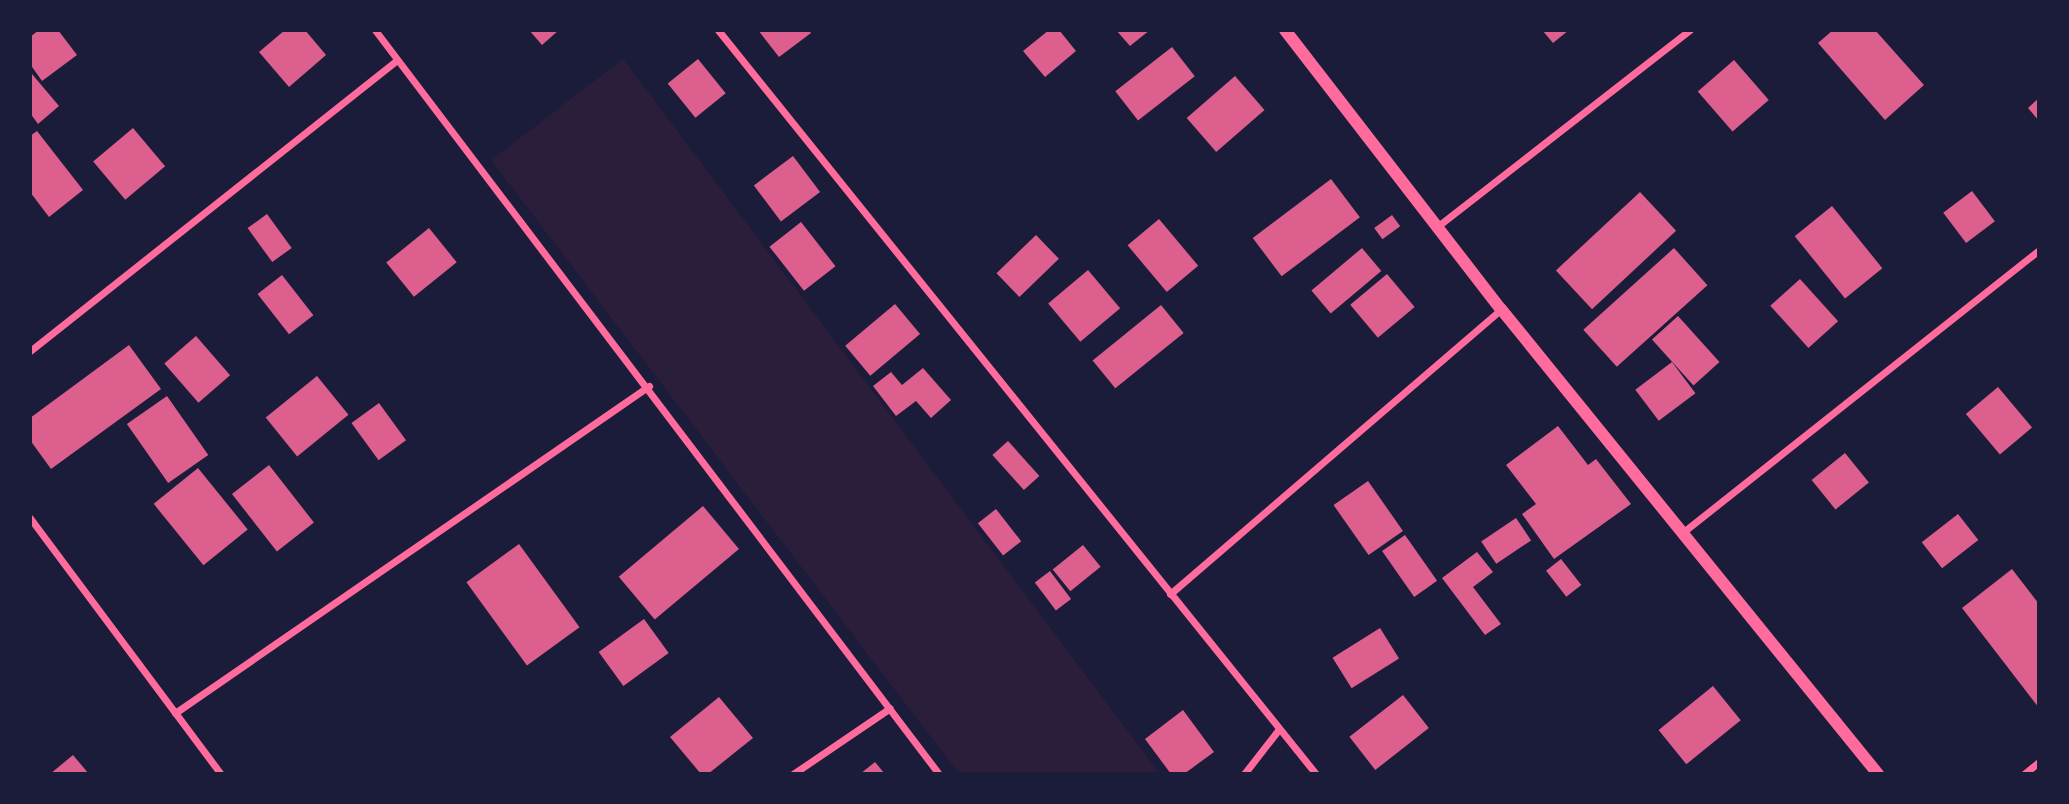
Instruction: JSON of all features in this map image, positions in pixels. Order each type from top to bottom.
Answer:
[{"type":"street","points":[[375,30],[649,386],[939,774]]},
{"type":"street","points":[[718,30],[1316,774]]},
{"type":"street","points":[[1285,30],[1501,309],[1878,774]]},
{"type":"street","points":[[1438,226],[1690,30]]},
{"type":"street","points":[[30,351],[397,60]]},
{"type":"street","points":[[1682,533],[2039,250]]},
{"type":"street","points":[[1170,594],[1501,309]]},
{"type":"street","points":[[175,713],[649,386]]},
{"type":"street","points":[[30,518],[220,774]]},
{"type":"street","points":[[793,774],[890,708]]},
{"type":"street","points":[[1244,774],[1279,729]]},
{"type":"street","points":[[2024,774],[2039,762]]},
{"type":"shaded area","points":[[623,59],[1160,774],[959,774],[491,160]]},
{"type":"building","points":[[39,30],[58,30],[77,55],[42,81],[30,64],[30,37]]},
{"type":"building","points":[[285,30],[305,30],[326,55],[289,87],[259,52]]},
{"type":"building","points":[[529,30],[559,30],[542,45]]},
{"type":"building","points":[[758,30],[809,30],[811,33],[779,57]]},
{"type":"building","points":[[1049,30],[1059,30],[1076,51],[1045,77],[1023,51]]},
{"type":"building","points":[[1116,30],[1150,30],[1130,46]]},
{"type":"building","points":[[1542,30],[1569,30],[1553,43]]},
{"type":"building","points":[[1833,30],[1875,30],[1924,85],[1885,120],[1818,43]]},
{"type":"building","points":[[1172,47],[1195,76],[1138,120],[1115,91]]},
{"type":"building","points":[[698,59],[726,93],[695,118],[668,84]]},
{"type":"building","points":[[1734,60],[1769,100],[1733,131],[1698,91]]},
{"type":"building","points":[[32,74],[59,106],[38,124],[30,113]]},
{"type":"building","points":[[1235,76],[1265,110],[1216,152],[1187,118]]},
{"type":"building","points":[[2039,98],[2039,121],[2028,108]]},
{"type":"building","points":[[133,128],[165,166],[125,200],[93,161]]},
{"type":"building","points":[[37,131],[83,190],[49,217],[30,192],[30,136]]},
{"type":"building","points":[[793,156],[820,192],[781,221],[754,185]]},
{"type":"building","points":[[1331,179],[1360,217],[1282,276],[1253,238]]},
{"type":"building","points":[[1972,191],[1995,221],[1966,243],[1943,213]]},
{"type":"building","points":[[1640,192],[1676,231],[1592,309],[1556,270]]},
{"type":"building","points":[[1832,206],[1882,268],[1845,298],[1795,236]]},
{"type":"building","points":[[267,214],[292,248],[272,262],[248,228]]},
{"type":"building","points":[[1392,215],[1400,226],[1382,239],[1374,228]]},
{"type":"building","points":[[1159,219],[1198,266],[1167,292],[1128,245]]},
{"type":"building","points":[[801,222],[835,266],[804,291],[769,247]]},
{"type":"building","points":[[429,228],[457,262],[414,297],[386,263]]},
{"type":"building","points":[[1036,235],[1059,259],[1019,297],[996,273]]},
{"type":"building","points":[[1362,248],[1381,271],[1331,313],[1311,290]]},
{"type":"building","points":[[1674,248],[1707,285],[1617,367],[1583,330]]},
{"type":"building","points":[[1088,270],[1120,308],[1080,342],[1048,303]]},
{"type":"building","points":[[1387,274],[1415,307],[1378,338],[1350,305]]},
{"type":"building","points":[[282,275],[313,315],[289,334],[258,294]]},
{"type":"building","points":[[1800,279],[1838,321],[1808,348],[1770,306]]},
{"type":"building","points":[[895,304],[920,334],[870,376],[845,346]]},
{"type":"building","points":[[1161,305],[1184,333],[1115,388],[1093,360]]},
{"type":"building","points":[[1678,316],[1719,362],[1693,385],[1652,339]]},
{"type":"building","points":[[196,336],[230,375],[198,403],[164,364]]},
{"type":"building","points":[[129,345],[161,389],[51,469],[30,440],[30,418]]},
{"type":"building","points":[[1672,362],[1695,393],[1659,421],[1635,390]]},
{"type":"building","points":[[923,368],[951,400],[931,418],[916,401],[896,416],[873,386],[891,372],[902,385]]},
{"type":"building","points":[[317,376],[348,415],[297,456],[266,418]]},
{"type":"building","points":[[1998,387],[2032,428],[2000,455],[1966,414]]},
{"type":"building","points":[[167,396],[208,455],[168,483],[127,424]]},
{"type":"building","points":[[379,403],[406,440],[379,460],[351,423]]},
{"type":"building","points":[[1558,426],[1588,465],[1596,459],[1631,504],[1554,559],[1522,514],[1536,504],[1506,465]]},
{"type":"building","points":[[1008,441],[1039,476],[1024,490],[992,455]]},
{"type":"building","points":[[1845,453],[1869,483],[1835,510],[1812,480]]},
{"type":"building","points":[[269,465],[314,523],[277,551],[232,494]]},
{"type":"building","points":[[198,468],[248,529],[203,565],[154,504]]},
{"type":"building","points":[[1368,481],[1403,531],[1369,555],[1334,505]]},
{"type":"building","points":[[703,506],[739,549],[655,620],[619,577]]},
{"type":"building","points":[[996,509],[1021,541],[1003,555],[978,523]]},
{"type":"building","points":[[1958,514],[1978,540],[1942,568],[1922,542]]},
{"type":"building","points":[[1516,518],[1531,540],[1496,564],[1481,541]]},
{"type":"building","points":[[1405,535],[1437,581],[1414,597],[1382,551]]},
{"type":"building","points":[[519,544],[580,627],[527,666],[466,582]]},
{"type":"building","points":[[1083,545],[1101,567],[1070,591],[1053,570]]},
{"type":"building","points":[[1477,552],[1493,572],[1473,587],[1501,624],[1485,635],[1442,578]]},
{"type":"building","points":[[1561,559],[1581,585],[1566,597],[1546,571]]},
{"type":"building","points":[[2012,569],[2039,604],[2039,708],[1962,608]]},
{"type":"building","points":[[1050,571],[1071,599],[1056,610],[1035,582]]},
{"type":"building","points":[[644,619],[669,653],[623,686],[599,652]]},
{"type":"building","points":[[1380,628],[1399,659],[1352,688],[1333,658]]},
{"type":"building","points":[[1713,686],[1741,720],[1686,764],[1659,730]]},
{"type":"building","points":[[1403,695],[1429,728],[1375,770],[1349,737]]},
{"type":"building","points":[[719,697],[753,738],[708,774],[701,774],[670,737]]},
{"type":"building","points":[[1183,710],[1214,752],[1184,774],[1171,774],[1145,739]]},
{"type":"building","points":[[73,755],[89,774],[50,774]]},
{"type":"building","points":[[875,762],[885,774],[860,774]]}]
